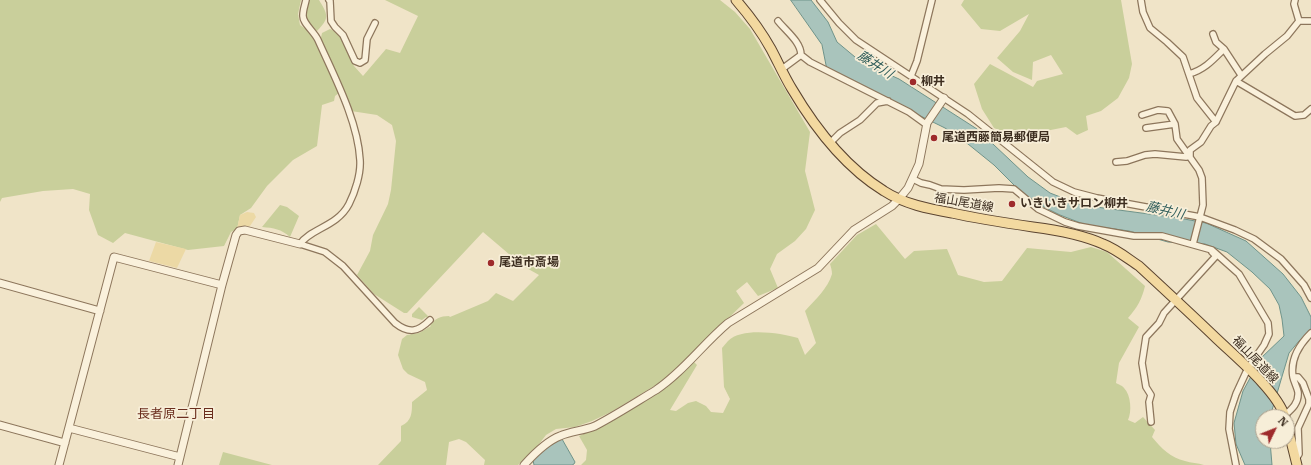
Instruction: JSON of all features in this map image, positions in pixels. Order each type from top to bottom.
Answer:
[{"type":"main road","name":"福山尾道線","points":[[736,0],[757,25],[808,116],[852,167],[866,179],[885,192],[923,208],[1067,232],[1103,243],[1121,253],[1139,266],[1249,369],[1269,391],[1281,409]]},
{"type":"main road","name":"福山尾道線","points":[[1293,449],[1296,462]]},
{"type":"street","points":[[300,244],[308,236],[333,222],[346,209],[356,187],[360,161],[355,134],[342,94],[315,33],[304,21],[302,16],[306,0]]},
{"type":"street","points":[[329,0],[331,21],[343,34],[355,61],[360,63],[365,60],[367,39],[375,23]]},
{"type":"street","points":[[820,0],[839,24],[856,40],[968,114],[1053,182],[1074,192],[1097,198],[1200,217],[1235,230],[1265,246],[1280,259],[1304,285],[1311,298]]},
{"type":"street","points":[[911,76],[917,61],[932,0]]},
{"type":"street","points":[[1141,0],[1143,12],[1150,28],[1182,57],[1197,98],[1216,122]]},
{"type":"street","points":[[1295,0],[1294,4],[1299,20]]},
{"type":"street","points":[[1299,20],[1311,21]]},
{"type":"street","points":[[1190,156],[1190,150],[1201,142],[1211,126],[1216,122],[1236,81],[1287,36],[1299,20]]},
{"type":"street","points":[[778,21],[797,43],[801,51],[801,55],[810,62],[928,123]]},
{"type":"street","points":[[1213,34],[1216,42],[1224,49],[1241,75]]},
{"type":"street","points":[[1189,74],[1199,71],[1214,60],[1224,49]]},
{"type":"street","points":[[782,69],[801,55]]},
{"type":"street","points":[[1236,81],[1295,116],[1304,115],[1311,109]]},
{"type":"street","points":[[524,465],[551,441],[560,436],[585,430],[596,425],[657,389],[672,378],[728,323],[818,268],[854,230],[892,206],[908,188],[913,179],[919,164],[928,123],[944,98]]},
{"type":"street","points":[[830,143],[840,133],[860,120],[877,102],[888,101]]},
{"type":"street","points":[[1142,115],[1158,110],[1168,111],[1175,124],[1177,139],[1199,170],[1202,178],[1203,205],[1192,244]]},
{"type":"street","points":[[1146,128],[1175,124]]},
{"type":"street","points":[[1116,162],[1127,161],[1145,155],[1155,154],[1186,157],[1190,156]]},
{"type":"street","points":[[913,179],[941,189],[1014,189],[1038,209],[1065,222],[1078,226],[1134,236],[1162,236],[1212,250],[1239,274],[1268,323],[1268,334],[1264,345],[1236,394],[1230,412],[1229,429],[1236,465]]},
{"type":"street","points":[[1067,232],[1078,226]]},
{"type":"street","points":[[178,465],[222,285],[236,235],[239,231],[245,230],[325,252],[344,266],[401,328],[413,330],[421,329],[430,320]]},
{"type":"street","points":[[1151,422],[1149,402],[1151,395],[1146,387],[1142,363],[1146,337],[1159,323],[1164,313],[1175,300],[1216,256],[1212,250]]},
{"type":"street","points":[[59,465],[114,257],[222,285]]},
{"type":"street","points":[[0,283],[100,311]]},
{"type":"street","points":[[1291,409],[1296,403],[1298,393],[1293,377],[1293,364],[1296,353],[1311,333]]},
{"type":"street","points":[[1293,377],[1298,377],[1303,383],[1310,404],[1298,428],[1299,454],[1296,462]]},
{"type":"street","points":[[0,425],[65,442]]},
{"type":"street","points":[[69,428],[180,457]]},
{"type":"green space","points":[[0,0],[301,0],[298,14],[300,25],[313,34],[339,93],[335,96],[334,101],[322,105],[317,146],[293,160],[267,186],[251,208],[240,215],[237,229],[231,232],[224,246],[188,250],[125,233],[113,243],[98,235],[89,210],[90,194],[73,189],[43,191],[2,198],[0,202]]},
{"type":"green space","points":[[309,0],[319,0],[326,13],[324,23],[317,31],[310,25],[305,17]]},
{"type":"green space","points":[[385,0],[720,0],[735,12],[750,29],[810,132],[805,171],[815,210],[806,229],[795,241],[777,254],[770,269],[778,288],[758,296],[747,282],[736,291],[744,303],[666,379],[611,412],[592,421],[575,427],[556,429],[546,435],[536,448],[518,465],[484,465],[485,460],[466,442],[459,439],[449,442],[446,465],[378,465],[401,441],[401,426],[407,422],[411,416],[412,402],[427,390],[425,382],[408,374],[403,369],[398,355],[402,339],[407,335],[419,333],[431,326],[430,325],[438,318],[446,316],[450,317],[488,301],[496,293],[513,301],[539,275],[523,266],[483,232],[407,313],[404,313],[374,294],[357,275],[370,251],[373,235],[388,204],[391,190],[396,141],[392,125],[377,115],[351,111],[320,42],[322,33],[330,29],[338,33],[354,66],[363,76],[386,49],[400,53],[418,16]]},
{"type":"green space","points":[[964,0],[1121,0],[1132,64],[1129,78],[1118,98],[1101,111],[1086,116],[1088,130],[1077,135],[1066,127],[1015,137],[994,128],[982,109],[974,84],[990,64],[1033,87],[1037,81],[1063,74],[1051,55],[1033,62],[1032,80],[1013,72],[997,58],[1020,31],[1029,14],[1000,31],[981,29],[961,5]]},
{"type":"green space","points":[[280,205],[287,207],[299,216],[290,237],[277,229],[262,227]]},
{"type":"green space","points":[[876,224],[905,259],[914,251],[947,249],[958,275],[984,282],[1002,281],[1027,248],[1071,252],[1091,247],[1107,252],[1145,286],[1139,303],[1128,318],[1139,327],[1119,363],[1116,383],[1123,387],[1128,395],[1130,408],[1128,420],[1135,423],[1143,417],[1155,430],[1152,437],[1167,452],[1180,460],[1204,465],[581,465],[586,460],[587,450],[579,436],[606,424],[659,392],[693,361],[697,365],[670,410],[676,411],[688,403],[696,401],[706,406],[711,412],[723,413],[730,399],[724,387],[722,348],[734,337],[742,334],[762,332],[798,338],[805,355],[816,343],[805,311],[828,284],[832,274],[830,264],[857,235]]},
{"type":"green space","points":[[419,307],[428,316],[427,318],[426,317],[422,320],[412,317],[412,314]]},
{"type":"green space","points":[[223,452],[272,465],[219,465]]},
{"type":"sand","points":[[247,212],[254,213],[256,217],[250,226],[237,229],[240,215]]},
{"type":"sand","points":[[156,242],[186,249],[177,268],[149,261]]},
{"type":"water","points":[[791,0],[811,0],[828,22],[837,42],[861,62],[899,79],[977,129],[1028,177],[1050,193],[1081,205],[1206,223],[1246,241],[1283,274],[1301,297],[1311,317],[1311,329],[1289,353],[1272,409],[1255,409],[1255,449],[1271,449],[1272,465],[1245,465],[1236,444],[1234,423],[1243,391],[1261,358],[1284,336],[1279,305],[1270,289],[1252,272],[1227,252],[1205,244],[1168,242],[1129,231],[1086,225],[1060,215],[1038,204],[1019,190],[994,165],[945,128],[827,70],[822,45]]},
{"type":"water","points":[[562,439],[575,462],[574,464],[534,465],[533,460],[546,448]]},
{"type":"place","name":"柳井","points":[[913,82]]},
{"type":"place","name":"尾道西藤簡易郵便局","points":[[934,138]]},
{"type":"place","name":"いきいきサロン柳井","points":[[1012,204]]},
{"type":"place","name":"尾道市斎場","points":[[491,263]]},
{"type":"district","name":"長者原二丁目","points":[[176,414]]},
{"type":"water label","name":"藤井川","points":[[875,65]]},
{"type":"water label","name":"藤井川","points":[[1165,211]]}]
